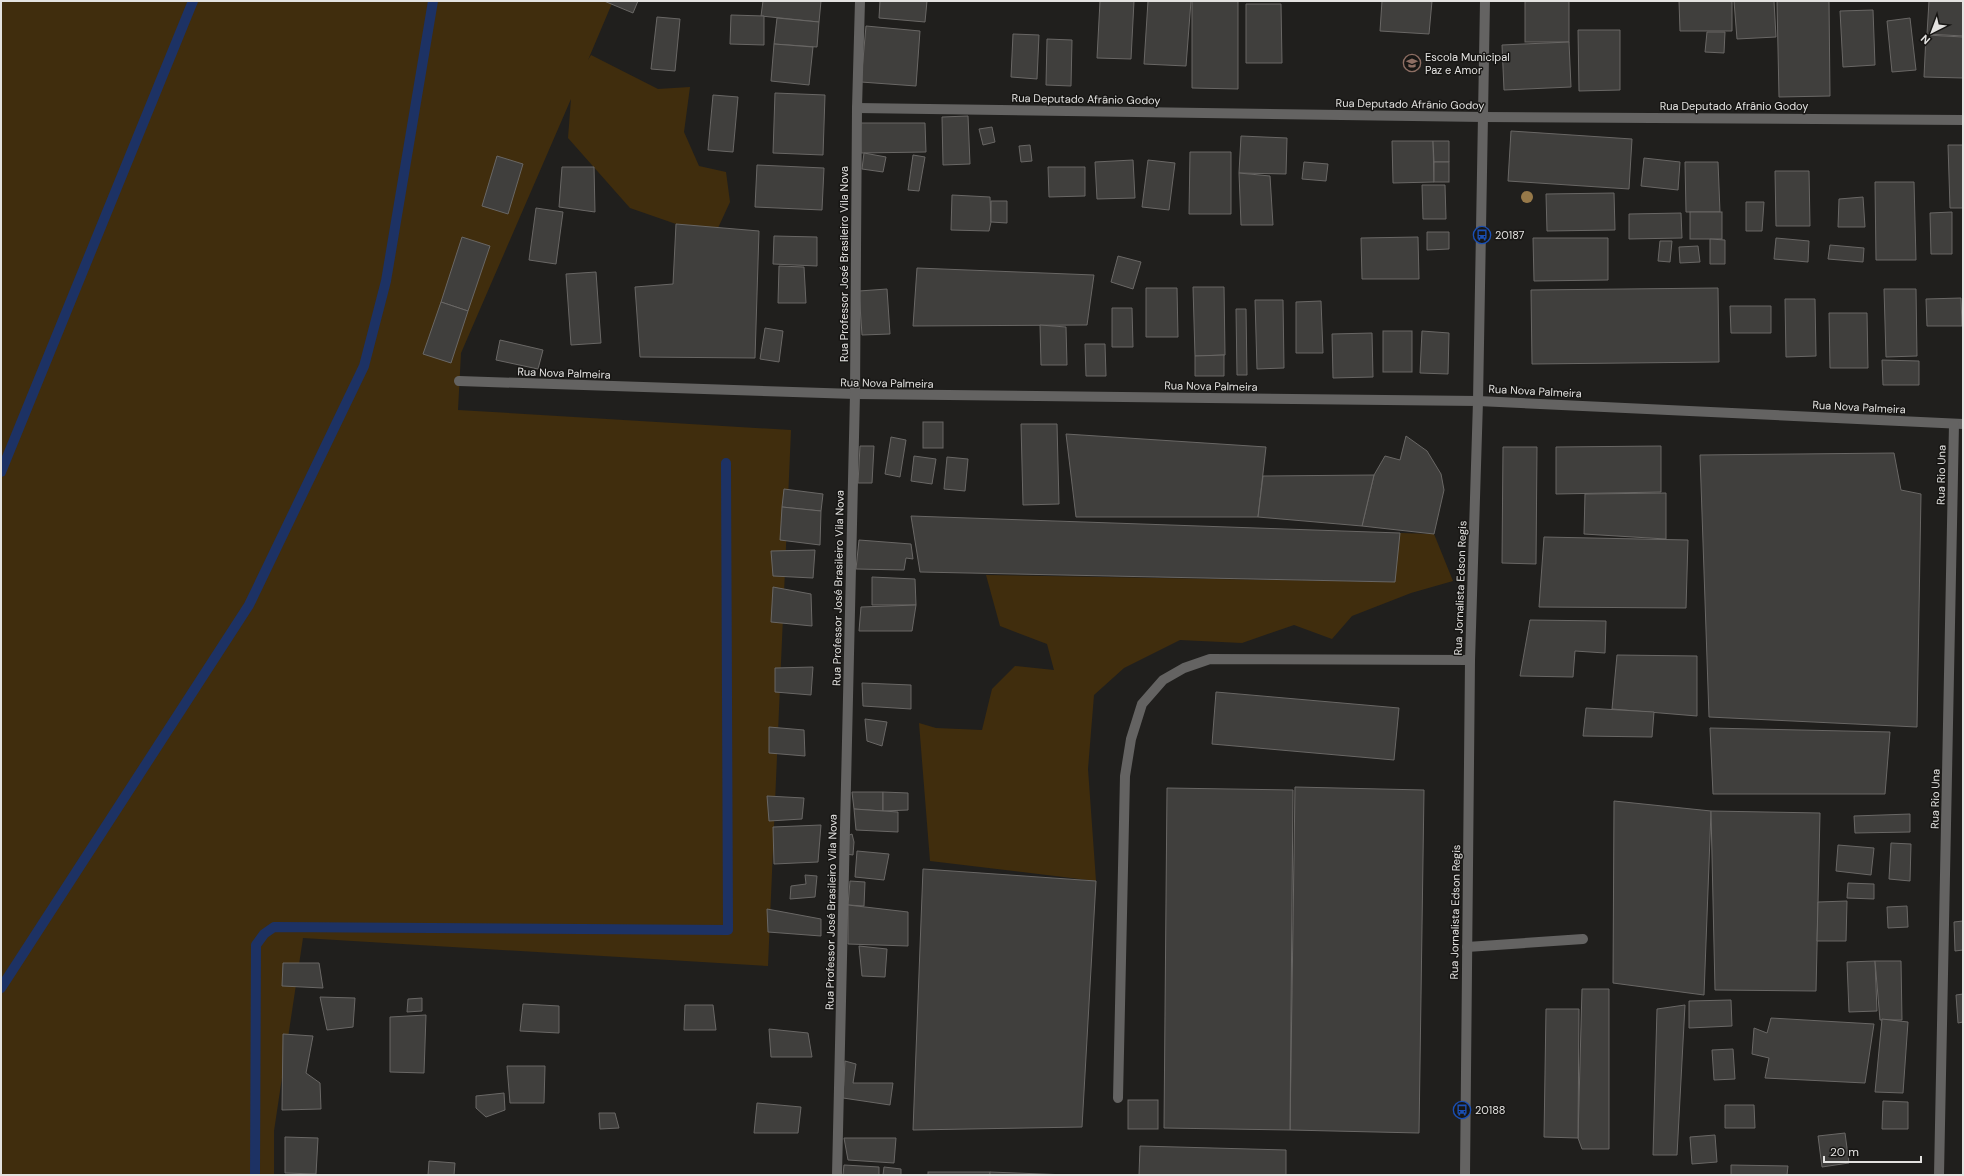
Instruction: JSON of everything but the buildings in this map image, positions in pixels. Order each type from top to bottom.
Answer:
[{"type":"street","name":"Rua Professor José Brasileiro Vila Nova","points":[[837,1175],[855,394],[857,108],[860,1]]},
{"type":"street","name":"Rua Jornalista Edson Regis","points":[[1465,1175],[1470,660],[1478,401],[1484,1]]},
{"type":"street","name":"Rua Deputado Afrânio Godoy","points":[[857,108],[1483,117],[1963,120]]},
{"type":"street","name":"Rua Nova Palmeira","points":[[459,381],[855,394],[1478,401],[1959,424]]},
{"type":"street","name":"Rua Rio Una","points":[[1939,1175],[1959,424]]},
{"type":"street","points":[[1118,1098],[1125,776],[1131,739],[1142,704],[1163,680],[1184,668],[1210,659],[1470,660]]},
{"type":"street","points":[[1467,947],[1583,940]]},
{"type":"shaded area","points":[[1,1],[613,1],[588,60],[591,55],[658,89],[690,87],[684,132],[699,166],[726,172],[730,202],[718,228],[676,224],[630,208],[568,138],[571,99],[461,353],[458,410],[791,430],[768,966],[303,938],[274,1131],[274,1175],[1,1175]]},
{"type":"shaded area","points":[[1400,533],[1434,534],[1453,581],[1411,593],[1352,616],[1332,639],[1294,625],[1242,643],[1180,640],[1124,668],[1094,695],[1088,769],[1096,881],[930,861],[919,723],[936,728],[982,730],[992,689],[1015,666],[1054,670],[1047,644],[1000,626],[986,575],[1394,582]]},
{"type":"waterway","points":[[1,472],[193,1]]},
{"type":"waterway","points":[[1,988],[249,605],[364,366],[386,281],[433,1]]},
{"type":"waterway","points":[[255,1175],[256,945],[264,934],[274,927],[728,930],[726,463]]},
{"type":"place","name":"Escola Municipal Paz e Amor","points":[[1412,63]]},
{"type":"place","name":"20187","points":[[1482,235]]},
{"type":"place","name":"20188","points":[[1462,1110]]}]
